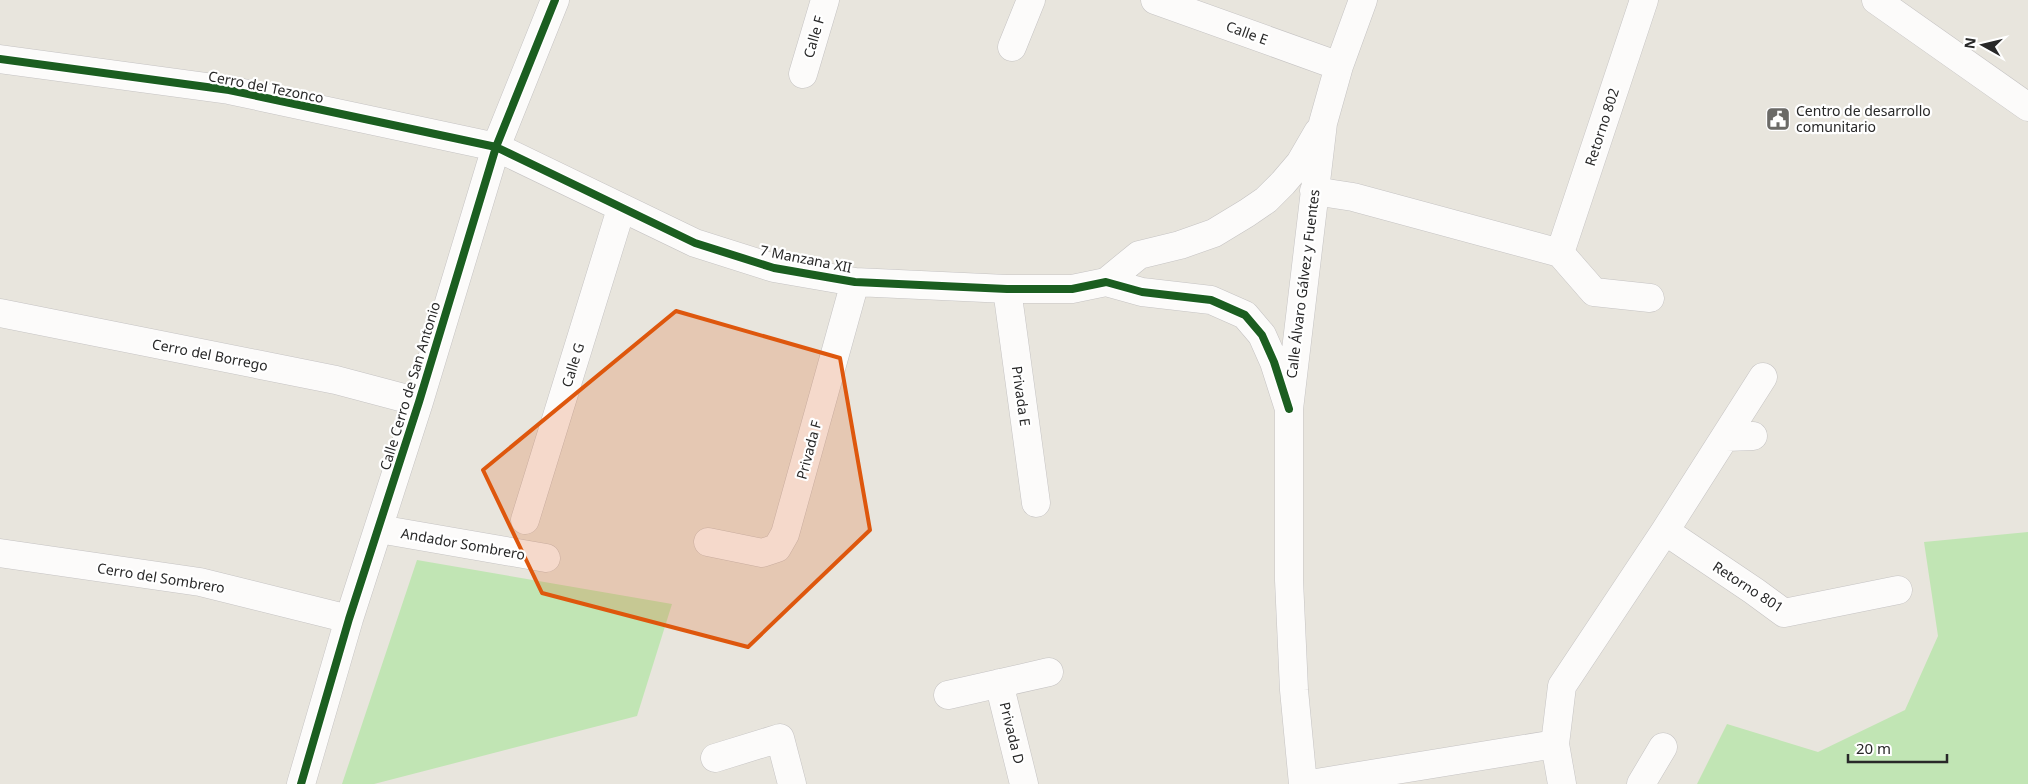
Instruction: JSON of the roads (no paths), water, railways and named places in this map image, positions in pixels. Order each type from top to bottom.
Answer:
[{"type":"street","name":"Calle Cerro de San Antonio","points":[[301,784],[349,619],[379,529],[496,147],[555,0]]},
{"type":"street","name":"Calle F","points":[[803,74],[825,0]]},
{"type":"street","points":[[1012,47],[1031,0]]},
{"type":"street","name":"Calle E","points":[[1155,0],[1338,66]]},
{"type":"street","name":"Calle Álvaro Gálvez y Fuentes","points":[[1303,784],[1294,690],[1289,580],[1288,410],[1323,123],[1338,66],[1363,0]]},
{"type":"street","name":"Retorno 802","points":[[1560,253],[1644,0]]},
{"type":"street","points":[[1876,0],[2028,107]]},
{"type":"street","name":"Cerro del Tezonco","points":[[0,59],[228,90],[496,147]]},
{"type":"street","points":[[1106,282],[1139,255],[1180,245],[1214,233],[1266,200],[1300,162],[1323,123]]},
{"type":"street","name":"7 Manzana XII","points":[[496,147],[622,210],[695,243],[774,268],[855,282],[1007,289],[1072,289],[1106,282]]},
{"type":"street","points":[[1314,191],[1353,197],[1560,253],[1594,292],[1650,298]]},
{"type":"street","name":"Calle G","points":[[525,520],[622,210]]},
{"type":"street","name":"Privada F","points":[[708,542],[762,553],[777,548],[785,534],[855,282]]},
{"type":"street","points":[[1106,282],[1142,292],[1211,300],[1245,315],[1262,335],[1274,362],[1288,410]]},
{"type":"street","name":"Privada E","points":[[1007,289],[1036,503]]},
{"type":"street","name":"Cerro del Borrego","points":[[0,313],[336,380],[418,402]]},
{"type":"street","points":[[1562,784],[1555,744],[1562,686],[1726,437],[1763,377]]},
{"type":"street","points":[[1726,437],[1754,436]]},
{"type":"street","name":"Andador Sombrero","points":[[379,529],[546,558]]},
{"type":"street","name":"Retorno 801","points":[[1664,531],[1754,590],[1784,613],[1898,590]]},
{"type":"street","name":"Cerro del Sombrero","points":[[0,553],[200,582],[349,619]]},
{"type":"street","name":"Privada D","points":[[948,695],[1049,672]]},
{"type":"street","name":"Privada D","points":[[999,683],[1024,784]]},
{"type":"street","points":[[715,758],[780,738],[792,784]]},
{"type":"street","points":[[1310,784],[1555,744]]},
{"type":"street","points":[[1641,784],[1663,747]]},
{"type":"place","name":"Centro de desarrollo comunitario","points":[[1778,119]]}]
